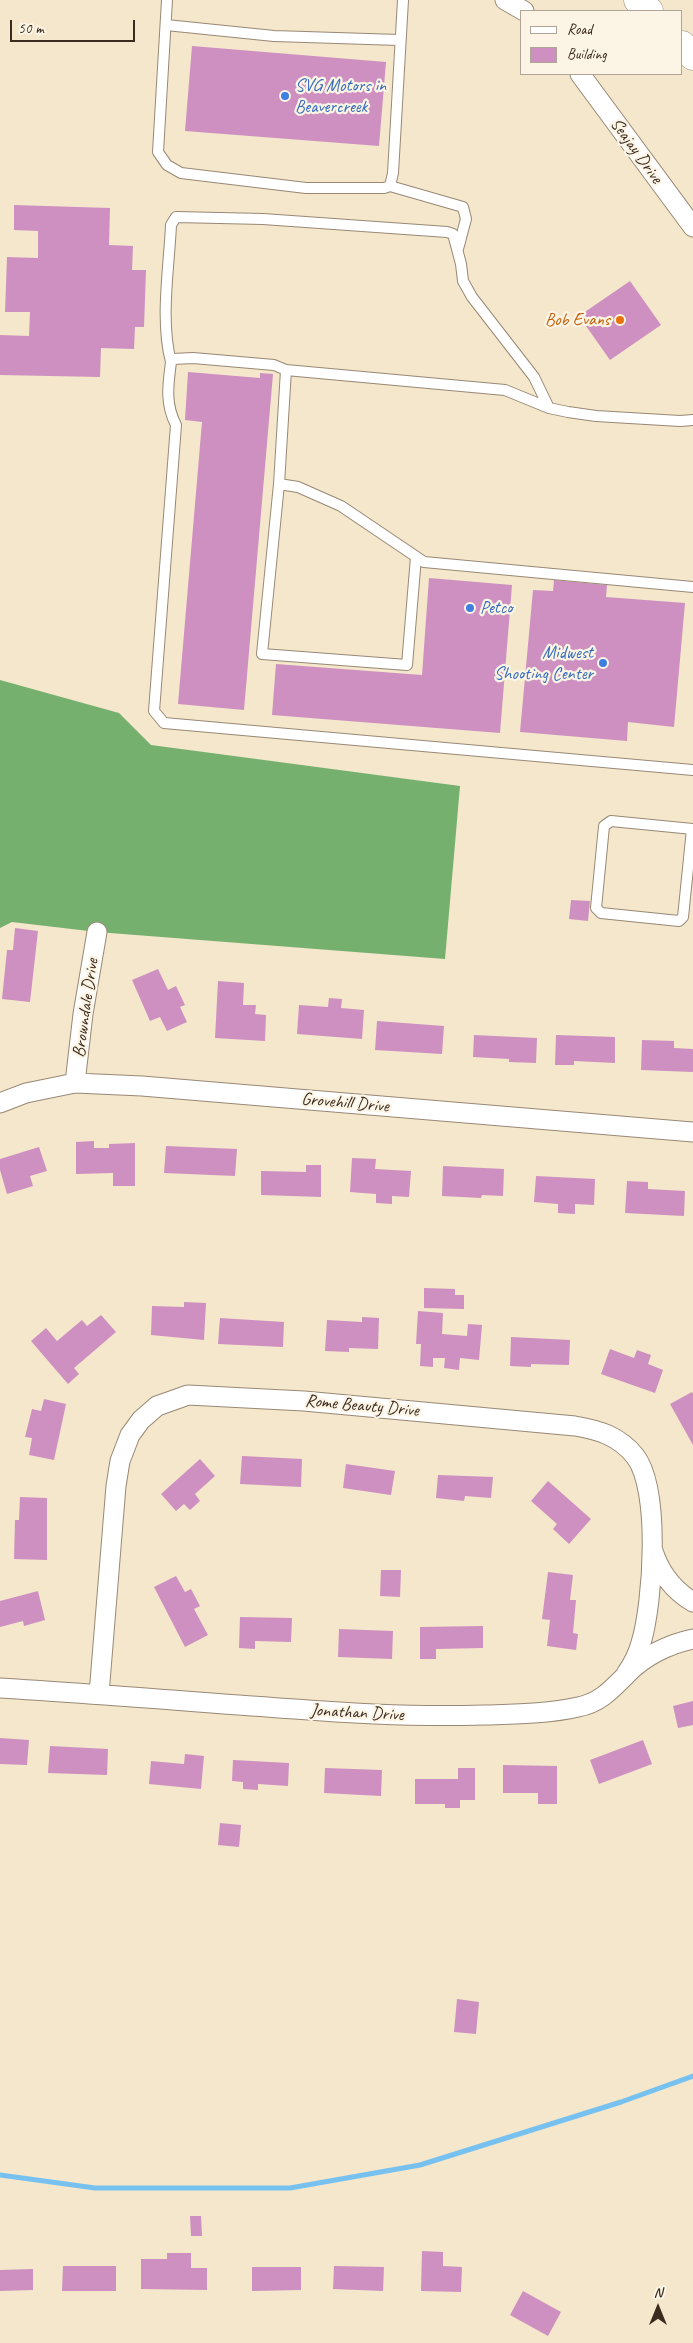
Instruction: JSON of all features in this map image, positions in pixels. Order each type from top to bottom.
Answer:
[{"type":"highway","points":[[638,0],[648,10]]},
{"type":"highway","points":[[683,46],[693,56]]},
{"type":"street","points":[[505,0],[522,10]]},
{"type":"street","name":"Seajay Drive","points":[[581,75],[693,227]]},
{"type":"street","name":"Browndale Drive","points":[[75,1082],[83,1014],[97,932]]},
{"type":"street","name":"Grovehill Drive","points":[[0,1104],[26,1093],[75,1082],[152,1086],[693,1132]]},
{"type":"street","name":"Rome Beauty Drive","points":[[99,1694],[115,1496],[120,1461],[130,1436],[141,1420],[158,1406],[178,1398],[201,1395],[304,1401],[575,1426],[597,1430],[612,1436],[624,1445],[642,1469],[649,1492],[652,1542],[644,1634],[637,1656],[626,1674]]},
{"type":"street","points":[[652,1542],[663,1574],[678,1591],[693,1602]]},
{"type":"street","name":"Jonathan Drive","points":[[0,1688],[364,1714],[426,1716],[513,1714],[572,1708],[588,1704],[609,1693],[626,1674],[660,1650],[693,1639]]},
{"type":"lane","points":[[167,0],[158,152],[167,165],[181,173],[306,188],[384,188],[390,186],[463,207],[466,224],[458,250]]},
{"type":"lane","points":[[390,186],[393,174],[399,40],[403,0]]},
{"type":"lane","points":[[166,24],[274,36],[399,40]]},
{"type":"lane","points":[[549,408],[534,377],[472,297],[463,281],[458,250],[453,234],[447,232],[263,219],[176,217],[170,225],[166,321],[167,348],[170,362],[167,399],[170,414],[176,425],[154,711],[164,723],[693,770]]},
{"type":"lane","points":[[170,362],[180,357],[193,358],[274,365],[286,370],[505,390],[549,408],[596,416],[680,421],[693,420]]},
{"type":"lane","points":[[286,370],[279,484],[262,654],[407,665],[416,557]]},
{"type":"lane","points":[[279,484],[298,486],[341,506],[424,562],[693,587]]},
{"type":"lane","points":[[611,821],[692,829],[683,917],[679,921],[602,913],[596,908],[604,826],[611,821]]},
{"type":"green space","points":[[0,680],[119,713],[151,745],[460,786],[445,959],[97,932],[12,922],[0,928]]},
{"type":"building","name":"SVG Motors in Beavercreek","points":[[192,46],[386,62],[379,146],[185,131]]},
{"type":"building","points":[[14,205],[110,208],[109,245],[133,246],[132,270],[146,270],[144,327],[135,327],[134,349],[101,348],[100,377],[0,375],[0,335],[29,336],[30,312],[5,312],[7,257],[38,258],[38,231],[14,230]]},
{"type":"building","name":"Bob Evans","points":[[630,281],[661,325],[610,360],[579,316]]},
{"type":"building","points":[[188,372],[260,378],[260,373],[273,374],[244,710],[178,704],[202,422],[185,420]]},
{"type":"building","points":[[429,578],[512,585],[500,733],[272,715],[276,664],[422,675]]},
{"type":"building","name":"Midwest Shooting Center","points":[[554,580],[607,585],[606,597],[685,603],[674,727],[628,722],[627,741],[520,732],[533,590],[553,591]]},
{"type":"building","points":[[571,900],[590,901],[588,921],[569,919]]},
{"type":"building","points":[[15,928],[38,931],[30,1002],[2,999],[7,950],[13,950]]},
{"type":"building","points":[[158,969],[168,990],[176,986],[185,1005],[180,1007],[187,1022],[167,1031],[160,1017],[150,1021],[132,980]]},
{"type":"building","points":[[218,981],[244,983],[243,1005],[256,1005],[255,1014],[266,1015],[265,1041],[215,1038]]},
{"type":"building","points":[[329,998],[342,999],[341,1008],[364,1010],[362,1039],[297,1034],[299,1005],[328,1007]]},
{"type":"building","points":[[377,1021],[444,1026],[442,1054],[375,1050]]},
{"type":"building","points":[[474,1035],[537,1038],[536,1063],[509,1062],[509,1059],[473,1057]]},
{"type":"building","points":[[556,1035],[615,1037],[615,1063],[574,1061],[574,1065],[555,1065]]},
{"type":"building","points":[[642,1040],[674,1041],[674,1048],[693,1049],[693,1072],[641,1070]]},
{"type":"building","points":[[94,1141],[94,1148],[109,1148],[109,1144],[135,1143],[135,1186],[113,1186],[113,1173],[76,1174],[76,1142]]},
{"type":"building","points":[[166,1146],[237,1149],[235,1176],[164,1173]]},
{"type":"building","points":[[39,1147],[47,1171],[30,1176],[33,1186],[7,1194],[0,1170],[0,1159]]},
{"type":"building","points":[[352,1158],[376,1159],[375,1169],[411,1171],[409,1197],[392,1196],[392,1204],[376,1203],[376,1194],[350,1192]]},
{"type":"building","points":[[306,1165],[321,1165],[321,1197],[261,1195],[261,1171],[306,1172]]},
{"type":"building","points":[[443,1166],[504,1169],[503,1196],[482,1195],[481,1198],[442,1196]]},
{"type":"building","points":[[536,1176],[595,1179],[594,1205],[575,1204],[575,1214],[558,1213],[558,1204],[534,1202]]},
{"type":"building","points":[[627,1181],[648,1182],[648,1189],[685,1191],[684,1216],[625,1213]]},
{"type":"building","points":[[424,1288],[455,1289],[455,1295],[464,1295],[464,1309],[424,1308]]},
{"type":"building","points":[[184,1302],[206,1303],[204,1340],[151,1335],[152,1306],[184,1307]]},
{"type":"building","points":[[418,1311],[443,1313],[442,1334],[467,1336],[468,1324],[482,1325],[479,1360],[460,1358],[459,1370],[444,1368],[445,1358],[433,1358],[433,1367],[420,1366],[421,1344],[416,1344]]},
{"type":"building","points":[[101,1315],[116,1332],[74,1368],[79,1374],[68,1384],[31,1341],[46,1328],[57,1341],[82,1320],[87,1326]]},
{"type":"building","points":[[362,1317],[379,1318],[378,1349],[349,1348],[349,1352],[325,1351],[327,1320],[362,1322]]},
{"type":"building","points":[[220,1318],[284,1322],[283,1347],[218,1344]]},
{"type":"building","points":[[511,1337],[570,1340],[569,1365],[531,1364],[531,1367],[510,1366]]},
{"type":"building","points":[[610,1349],[634,1358],[637,1350],[651,1355],[648,1364],[663,1370],[655,1393],[601,1374]]},
{"type":"building","points":[[692,1392],[693,1394],[693,1445],[670,1404]]},
{"type":"building","points":[[44,1399],[66,1404],[54,1460],[29,1455],[32,1438],[25,1437],[32,1409],[41,1411]]},
{"type":"building","points":[[242,1456],[302,1459],[301,1487],[240,1484]]},
{"type":"building","points":[[200,1459],[215,1476],[195,1494],[200,1501],[190,1510],[184,1504],[176,1511],[161,1494]]},
{"type":"building","points":[[346,1464],[395,1471],[391,1495],[343,1488]]},
{"type":"building","points":[[438,1475],[493,1477],[491,1498],[465,1496],[464,1501],[436,1498]]},
{"type":"building","points":[[548,1481],[591,1519],[569,1544],[553,1529],[557,1524],[531,1501]]},
{"type":"building","points":[[20,1497],[47,1498],[47,1560],[14,1559],[15,1520],[19,1520]]},
{"type":"building","points":[[381,1570],[401,1570],[400,1597],[380,1596]]},
{"type":"building","points":[[548,1572],[573,1575],[570,1600],[576,1600],[573,1633],[578,1634],[576,1650],[547,1646],[550,1620],[542,1619]]},
{"type":"building","points":[[176,1576],[185,1592],[191,1589],[200,1606],[194,1609],[208,1635],[185,1647],[154,1587]]},
{"type":"building","points":[[38,1591],[45,1620],[24,1626],[23,1621],[0,1627],[0,1601]]},
{"type":"building","points":[[240,1617],[292,1618],[291,1642],[255,1641],[255,1649],[239,1648]]},
{"type":"building","points":[[483,1626],[483,1648],[436,1649],[436,1659],[420,1659],[420,1627]]},
{"type":"building","points":[[339,1629],[393,1631],[392,1659],[338,1657]]},
{"type":"building","points":[[693,1701],[693,1725],[678,1728],[673,1706]]},
{"type":"building","points":[[0,1738],[29,1740],[27,1765],[0,1764]]},
{"type":"building","points":[[643,1740],[652,1764],[599,1784],[590,1760]]},
{"type":"building","points":[[50,1746],[108,1749],[107,1775],[48,1773]]},
{"type":"building","points":[[185,1754],[204,1756],[201,1789],[149,1784],[151,1761],[184,1764]]},
{"type":"building","points":[[233,1760],[289,1763],[288,1786],[258,1784],[258,1790],[243,1789],[243,1782],[232,1781]]},
{"type":"building","points":[[503,1765],[557,1766],[557,1804],[538,1804],[538,1793],[503,1793]]},
{"type":"building","points":[[325,1768],[382,1770],[381,1796],[324,1793]]},
{"type":"building","points":[[458,1768],[475,1768],[475,1800],[460,1800],[460,1808],[445,1808],[445,1804],[415,1804],[415,1779],[458,1779]]},
{"type":"building","points":[[220,1823],[241,1825],[239,1847],[218,1845]]},
{"type":"building","points":[[457,1999],[479,2002],[476,2034],[454,2032]]},
{"type":"building","points":[[190,2216],[201,2216],[202,2236],[191,2236]]},
{"type":"building","points":[[422,2251],[443,2252],[443,2266],[462,2267],[461,2292],[421,2291]]},
{"type":"building","points":[[167,2253],[191,2253],[191,2268],[207,2268],[207,2290],[141,2289],[141,2259],[167,2259]]},
{"type":"building","points":[[63,2266],[116,2266],[116,2291],[62,2291]]},
{"type":"building","points":[[334,2266],[384,2267],[383,2291],[333,2289]]},
{"type":"building","points":[[252,2267],[301,2267],[301,2290],[252,2291]]},
{"type":"building","points":[[33,2269],[33,2290],[0,2291],[0,2270]]},
{"type":"building","points":[[523,2291],[561,2312],[548,2336],[510,2315]]},
{"type":"waterway","points":[[0,2175],[95,2188],[290,2188],[420,2165],[621,2102],[693,2076]]},
{"type":"place","name":"SVG Motors in Beavercreek","points":[[285,96]]},
{"type":"place","name":"Bob Evans","points":[[620,320]]},
{"type":"place","name":"Petco","points":[[470,608]]},
{"type":"place","name":"Midwest Shooting Center","points":[[603,663]]}]
